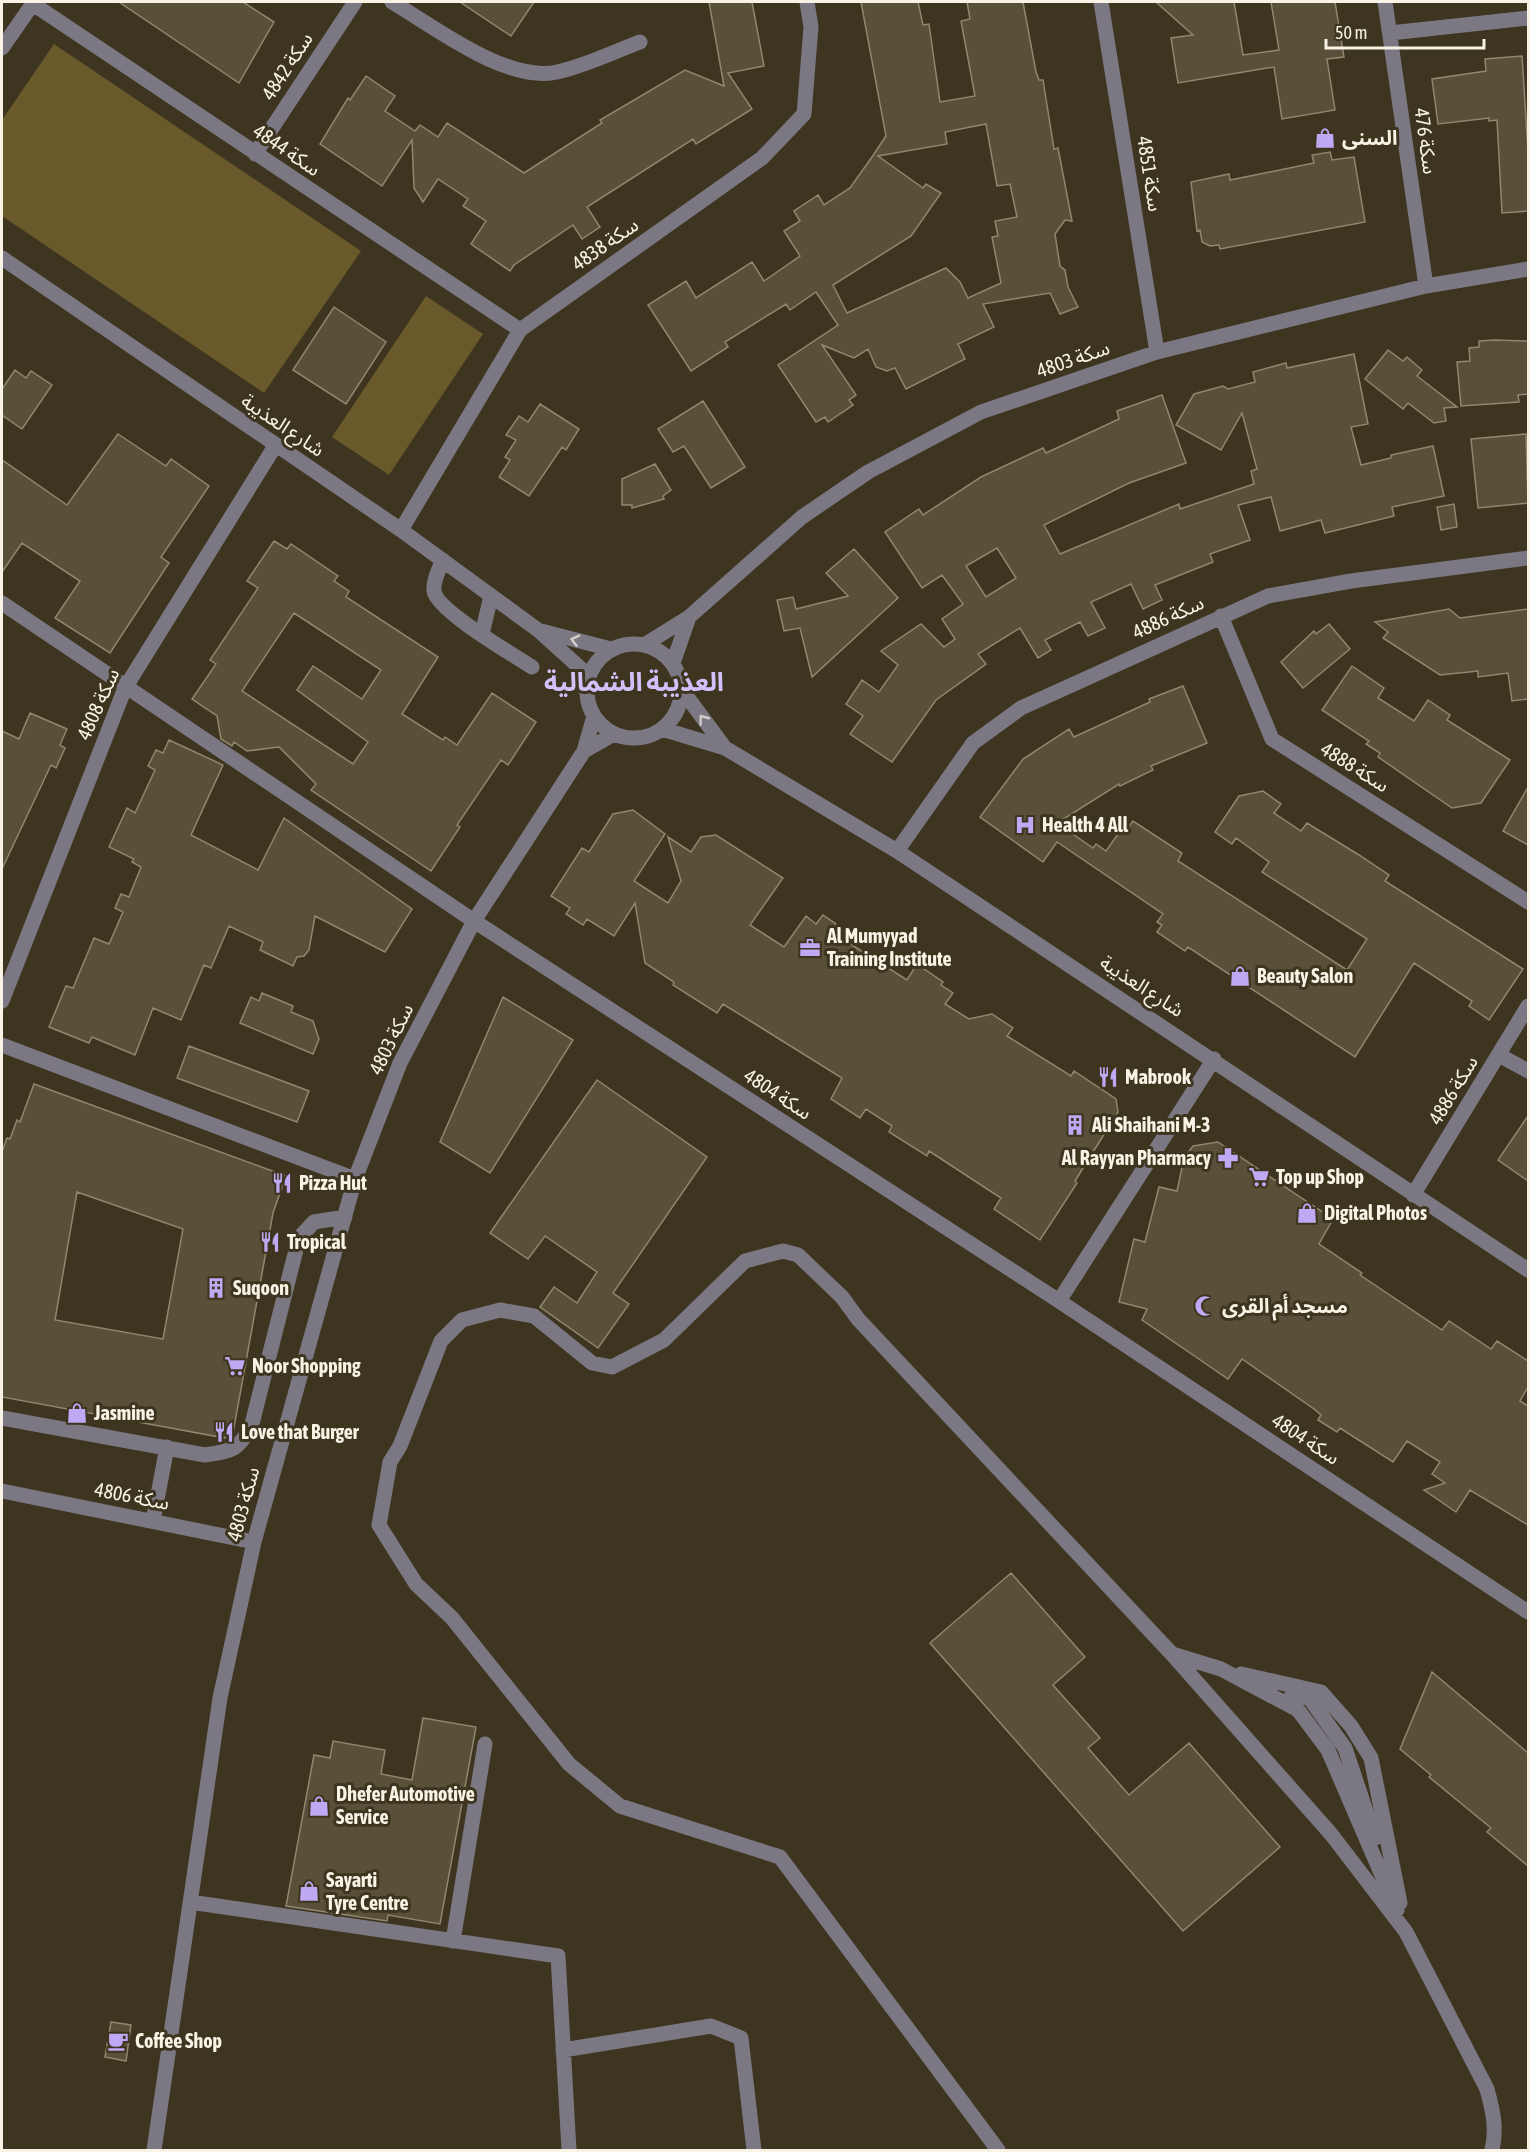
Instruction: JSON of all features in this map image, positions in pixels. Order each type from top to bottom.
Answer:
[{"type":"street","name":"سكة 4842","points":[[255,154],[355,2]]},
{"type":"street","points":[[392,2],[502,67],[528,74],[557,72],[640,42]]},
{"type":"street","name":"سكة 4838","points":[[401,530],[520,330],[762,158],[804,114],[811,27],[807,2]]},
{"type":"street","name":"سكة 4851","points":[[1101,2],[1157,352]]},
{"type":"street","name":"سكة 476","points":[[1385,2],[1426,286]]},
{"type":"street","name":"سكة 4844","points":[[33,3],[520,330]]},
{"type":"street","points":[[2,48],[33,3]]},
{"type":"street","points":[[1390,33],[1528,18]]},
{"type":"street","name":"شارع العذيبة","points":[[2,258],[401,530],[538,630],[589,676]]},
{"type":"street","name":"سكة 4803","points":[[644,645],[689,617],[802,517],[868,472],[981,412],[1157,352],[1426,286],[1528,269]]},
{"type":"street","name":"سكة 4808","points":[[2,1000],[125,688],[275,446]]},
{"type":"street","name":"سكة 4886","points":[[897,851],[973,742],[1021,708],[1268,596],[1351,581],[1528,558]]},
{"type":"street","points":[[443,560],[434,591],[438,600],[454,616],[532,667]]},
{"type":"street","points":[[482,634],[491,596]]},
{"type":"street","name":"سكة 4804","points":[[2,603],[474,921],[1059,1302],[1528,1612]]},
{"type":"street","name":"سكة 4888","points":[[1221,616],[1272,739],[1528,902]]},
{"type":"street","name":"سكة 4803","points":[[673,663],[689,617]]},
{"type":"street","name":"شارع العذيبة","points":[[538,630],[611,649]]},
{"type":"street","points":[[633,644],[644,645],[665,655],[673,663],[682,690],[676,712],[662,729],[639,738],[614,734],[594,716],[587,696],[589,676],[597,661],[611,649],[633,644]]},
{"type":"street","name":"شارع العذيبة","points":[[682,690],[725,748]]},
{"type":"street","name":"سكة 4803","points":[[154,2151],[220,1698],[254,1542],[355,1179],[400,1063],[474,921],[584,751],[594,716]]},
{"type":"street","name":"شارع العذيبة","points":[[662,729],[725,748],[897,851],[1214,1059],[1413,1195],[1528,1270]]},
{"type":"street","name":"سكة 4803","points":[[584,751],[614,734]]},
{"type":"street","name":"سكة 4886","points":[[1413,1195],[1528,1006]]},
{"type":"street","points":[[2,1045],[355,1179]]},
{"type":"street","points":[[1499,1055],[1528,1071]]},
{"type":"street","points":[[1059,1302],[1214,1059]]},
{"type":"street","points":[[2,1418],[205,1455],[230,1451],[243,1443],[252,1424],[299,1238],[314,1222],[345,1217]]},
{"type":"street","points":[[998,2151],[780,1857],[620,1806],[569,1764],[452,1618],[416,1584],[379,1525],[390,1462],[400,1446],[441,1341],[462,1320],[500,1310],[534,1316],[592,1363],[612,1367],[664,1340],[745,1261],[783,1251],[798,1255],[842,1297],[858,1319],[1171,1653],[1331,1834],[1406,1932]]},
{"type":"street","points":[[153,1521],[167,1447]]},
{"type":"street","name":"سكة 4806","points":[[2,1491],[254,1542]]},
{"type":"street","points":[[1171,1653],[1310,1699],[1345,1748],[1406,1932],[1487,2089],[1494,2119],[1495,2135],[1492,2151]]},
{"type":"street","points":[[1221,1670],[1321,1692],[1351,1726],[1371,1758],[1406,1932]]},
{"type":"street","points":[[453,1941],[485,1744]]},
{"type":"street","points":[[190,1902],[558,1956],[569,2151]]},
{"type":"street","points":[[563,2050],[711,2026],[741,2038],[754,2151]]},
{"type":"shaded area","points":[[54,44],[361,251],[264,393],[2,216],[2,120]]},
{"type":"shaded area","points":[[426,296],[483,334],[389,475],[332,437]]},
{"type":"building","points":[[119,2],[243,2],[274,22],[239,83]]},
{"type":"building","points":[[460,2],[534,2],[511,36]]},
{"type":"building","points":[[709,2],[752,2],[764,66],[728,73],[752,109],[696,144],[693,139],[587,207],[600,227],[582,239],[573,225],[514,265],[510,271],[471,244],[486,221],[463,206],[468,199],[438,179],[423,202],[414,188],[412,140],[382,186],[320,144],[348,98],[350,100],[366,76],[395,96],[385,111],[415,131],[420,125],[438,137],[447,123],[524,173],[602,123],[600,120],[685,70],[724,86]]},
{"type":"building","points":[[861,2],[918,2],[923,25],[929,24],[940,102],[975,96],[961,21],[970,19],[967,2],[1023,2],[1036,72],[1039,80],[1043,80],[1054,149],[1058,148],[1072,221],[1065,220],[1055,234],[1060,266],[1065,270],[1068,287],[1078,307],[1060,314],[1050,293],[983,304],[994,327],[958,344],[965,359],[906,389],[895,368],[887,371],[876,367],[868,349],[854,358],[822,345],[856,395],[849,400],[853,405],[828,422],[825,417],[816,422],[778,365],[838,325],[816,292],[790,310],[786,304],[725,342],[728,347],[691,371],[648,305],[686,281],[696,298],[752,262],[764,281],[800,256],[784,231],[800,221],[794,211],[818,195],[824,205],[850,188],[886,136]],"holes":[[[986,124],[997,186],[1010,184],[1017,217],[995,221],[998,236],[992,237],[1001,283],[968,298],[960,282],[946,268],[847,313],[833,285],[911,236],[941,193],[926,184],[923,188],[878,156],[947,144],[945,132]]]},
{"type":"building","points":[[1156,2],[1234,2],[1243,55],[1279,50],[1271,2],[1335,2],[1344,57],[1327,59],[1335,110],[1282,119],[1274,67],[1178,83],[1171,38],[1193,35]]},
{"type":"building","points":[[1522,56],[1528,151],[1528,211],[1502,213],[1497,120],[1489,121],[1489,118],[1438,124],[1432,79],[1486,71],[1485,59]]},
{"type":"building","points":[[1330,152],[1332,160],[1354,157],[1365,222],[1220,249],[1219,245],[1210,246],[1202,242],[1200,230],[1197,231],[1191,182],[1229,174],[1230,180],[1314,163],[1312,155]]},
{"type":"building","points":[[334,307],[386,342],[346,404],[293,370]]},
{"type":"building","points":[[1479,341],[1528,341],[1528,394],[1518,395],[1519,402],[1461,406],[1457,362],[1470,361],[1469,348],[1479,347]]},
{"type":"building","points":[[1388,350],[1403,361],[1407,357],[1422,370],[1417,376],[1457,407],[1444,408],[1446,421],[1434,423],[1408,403],[1403,409],[1365,379]]},
{"type":"building","points":[[1354,354],[1368,424],[1351,427],[1361,465],[1391,458],[1391,455],[1433,446],[1444,496],[1392,507],[1394,516],[1325,533],[1321,520],[1280,531],[1271,497],[1238,505],[1250,540],[1210,554],[1213,562],[1155,585],[1162,600],[1143,609],[1131,584],[1091,602],[1105,628],[1088,636],[1080,622],[1045,640],[1051,650],[1038,658],[1020,628],[978,654],[986,664],[936,700],[892,762],[850,734],[863,716],[846,704],[862,680],[879,692],[898,665],[881,651],[921,624],[944,647],[955,639],[942,619],[963,604],[942,575],[922,588],[885,532],[919,509],[923,515],[981,477],[1043,448],[1046,453],[1119,419],[1117,411],[1162,395],[1186,463],[1129,483],[1044,525],[1060,554],[1179,504],[1180,509],[1254,484],[1251,471],[1257,469],[1242,413],[1221,450],[1176,425],[1194,394],[1223,386],[1228,389],[1255,382],[1253,372],[1286,363],[1287,368]],"holes":[[[997,548],[1016,578],[986,597],[966,566]]]},
{"type":"building","points":[[15,370],[26,378],[31,371],[52,385],[22,429],[2,415],[2,389]]},
{"type":"building","points":[[703,401],[745,467],[711,488],[684,446],[673,452],[658,429]]},
{"type":"building","points":[[540,404],[579,429],[566,450],[562,447],[529,496],[499,477],[510,460],[505,457],[516,440],[506,435],[519,416],[528,422]]},
{"type":"building","points":[[118,434],[166,466],[171,459],[209,486],[161,557],[169,563],[110,653],[55,618],[80,581],[22,543],[2,572],[2,460],[67,505]]},
{"type":"building","points":[[1526,434],[1528,503],[1478,508],[1471,439]]},
{"type":"building","points":[[655,464],[671,490],[663,496],[664,499],[632,508],[632,505],[622,505],[622,479]]},
{"type":"building","points":[[1454,504],[1457,527],[1441,530],[1437,507]]},
{"type":"building","points":[[274,541],[287,549],[291,544],[338,576],[334,581],[349,591],[346,597],[438,657],[402,714],[443,740],[445,737],[457,745],[492,693],[536,722],[508,765],[501,760],[457,825],[460,827],[431,871],[311,790],[316,784],[279,747],[247,751],[234,742],[232,746],[221,739],[217,716],[192,699],[216,664],[210,660],[258,588],[247,581]],"holes":[[[294,613],[381,670],[362,699],[313,666],[297,690],[368,742],[353,764],[242,691]]]},
{"type":"building","points":[[854,549],[898,598],[812,677],[800,628],[784,631],[777,600],[793,597],[796,609],[848,596],[826,573]]},
{"type":"building","points":[[1449,609],[1460,618],[1528,609],[1528,699],[1512,701],[1508,673],[1478,677],[1478,671],[1440,675],[1383,638],[1388,632],[1375,622]]},
{"type":"building","points":[[1329,624],[1350,649],[1303,688],[1281,662],[1314,631],[1316,634]]},
{"type":"building","points":[[1352,666],[1384,688],[1378,698],[1414,721],[1428,700],[1450,715],[1447,720],[1510,760],[1481,803],[1452,808],[1378,757],[1380,753],[1366,744],[1369,741],[1322,710]]},
{"type":"building","points":[[1183,686],[1207,743],[1151,766],[1153,770],[1120,786],[1119,784],[1057,823],[1093,848],[1096,844],[1106,851],[1123,827],[1127,829],[1133,821],[1182,853],[1178,861],[1347,970],[1367,939],[1262,872],[1269,862],[1236,838],[1232,844],[1215,832],[1239,796],[1263,791],[1281,804],[1274,813],[1301,831],[1307,823],[1359,855],[1389,875],[1385,881],[1523,969],[1489,1020],[1469,1006],[1472,1001],[1414,963],[1355,1057],[1188,947],[1185,951],[1157,932],[1162,925],[1157,922],[1163,914],[1057,842],[1043,862],[980,817],[1023,759],[1069,729],[1074,737],[1150,702],[1149,699]]},
{"type":"building","points":[[30,713],[67,729],[60,745],[65,748],[56,768],[51,765],[2,869],[2,731],[19,739]]},
{"type":"building","points":[[169,740],[223,765],[191,835],[258,870],[284,818],[412,909],[385,952],[315,916],[309,950],[304,956],[297,957],[293,966],[260,950],[263,942],[229,926],[211,968],[204,965],[181,1020],[153,1008],[135,1055],[92,1037],[89,1043],[49,1027],[66,986],[73,988],[94,938],[109,944],[123,912],[115,908],[121,894],[129,897],[141,867],[132,862],[134,859],[109,847],[127,808],[135,813],[155,770],[148,766],[156,750],[163,753]]},
{"type":"building","points":[[1528,787],[1528,845],[1503,831]]},
{"type":"building","points":[[633,810],[665,834],[634,881],[668,903],[681,881],[668,837],[691,852],[701,837],[716,835],[783,878],[750,925],[784,947],[806,916],[816,924],[823,915],[836,924],[830,931],[907,980],[917,964],[943,982],[941,985],[953,993],[945,1004],[969,1019],[992,1014],[1013,1028],[1007,1036],[1071,1076],[1074,1071],[1116,1099],[1118,1112],[1075,1181],[1077,1183],[1040,1240],[994,1209],[1001,1198],[929,1151],[927,1156],[889,1132],[892,1126],[866,1109],[860,1118],[831,1099],[842,1078],[723,1004],[717,1013],[673,985],[674,982],[645,963],[635,903],[614,936],[587,919],[583,925],[566,914],[570,908],[551,896],[582,848],[589,852],[613,814]]},
{"type":"building","points":[[262,993],[293,1006],[291,1012],[313,1021],[319,1039],[313,1054],[240,1023],[251,997],[259,1001]]},
{"type":"building","points":[[503,997],[573,1040],[490,1173],[440,1142]]},
{"type":"building","points":[[189,1046],[309,1091],[297,1122],[177,1078]]},
{"type":"building","points":[[597,1080],[707,1157],[613,1293],[629,1304],[598,1348],[540,1307],[554,1287],[577,1303],[597,1272],[545,1236],[528,1259],[490,1233]]},
{"type":"building","points":[[34,1084],[286,1176],[273,1213],[233,1433],[226,1432],[225,1438],[2,1397],[2,1152],[17,1120],[20,1122]],"holes":[[[77,1192],[183,1229],[163,1339],[55,1320]]]},
{"type":"building","points":[[1528,1116],[1528,1181],[1498,1160]]},
{"type":"building","points":[[1218,1142],[1333,1219],[1319,1244],[1362,1273],[1360,1275],[1442,1330],[1449,1321],[1491,1349],[1497,1341],[1528,1361],[1528,1387],[1520,1401],[1528,1406],[1528,1525],[1470,1490],[1456,1512],[1424,1490],[1445,1483],[1432,1474],[1440,1462],[1407,1441],[1393,1462],[1340,1428],[1337,1432],[1318,1420],[1321,1415],[1314,1409],[1242,1359],[1228,1379],[1142,1320],[1147,1309],[1119,1302],[1134,1239],[1145,1242],[1159,1187],[1177,1191],[1184,1158],[1193,1146]]},
{"type":"building","points":[[1011,1573],[1085,1657],[1053,1685],[1100,1738],[1088,1748],[1129,1795],[1189,1743],[1280,1847],[1183,1931],[930,1643]]},
{"type":"building","points":[[1432,1672],[1528,1753],[1528,1866],[1487,1832],[1491,1828],[1429,1777],[1431,1775],[1400,1749]]},
{"type":"building","points":[[423,1718],[476,1727],[440,1924],[388,1915],[387,1921],[286,1906],[314,1755],[330,1758],[333,1741],[385,1750],[381,1774],[412,1780]]},
{"type":"building","name":"Coffee Shop","points":[[111,2022],[131,2025],[126,2061],[105,2057]]},
{"type":"place","name":"السنى","points":[[1325,138]]},
{"type":"place","name":"Health 4 All","points":[[1025,825]]},
{"type":"place","name":"Al Mumyyad Training Institute","points":[[810,948]]},
{"type":"place","name":"Beauty Salon","points":[[1240,976]]},
{"type":"place","name":"Mabrook","points":[[1108,1077]]},
{"type":"place","name":"Ali Shaihani M-3","points":[[1075,1125]]},
{"type":"place","name":"Al Rayyan Pharmacy","points":[[1228,1158]]},
{"type":"place","name":"Top up Shop","points":[[1259,1177]]},
{"type":"place","name":"Pizza Hut","points":[[282,1183]]},
{"type":"place","name":"Digital Photos","points":[[1307,1213]]},
{"type":"place","name":"Tropical","points":[[270,1242]]},
{"type":"place","name":"Suqoon","points":[[216,1288]]},
{"type":"place","name":"مسجد أم القرى","points":[[1205,1306]]},
{"type":"place","name":"Noor Shopping","points":[[235,1366]]},
{"type":"place","name":"Jasmine","points":[[77,1413]]},
{"type":"place","name":"Love that Burger","points":[[224,1432]]},
{"type":"place","name":"Dhefer Automotive Service","points":[[319,1806]]},
{"type":"place","name":"Sayarti Tyre Centre","points":[[309,1891]]},
{"type":"place","name":"Coffee Shop","points":[[118,2041]]},
{"type":"district","name":"العذيبة الشمالية","points":[[634,682]]}]
